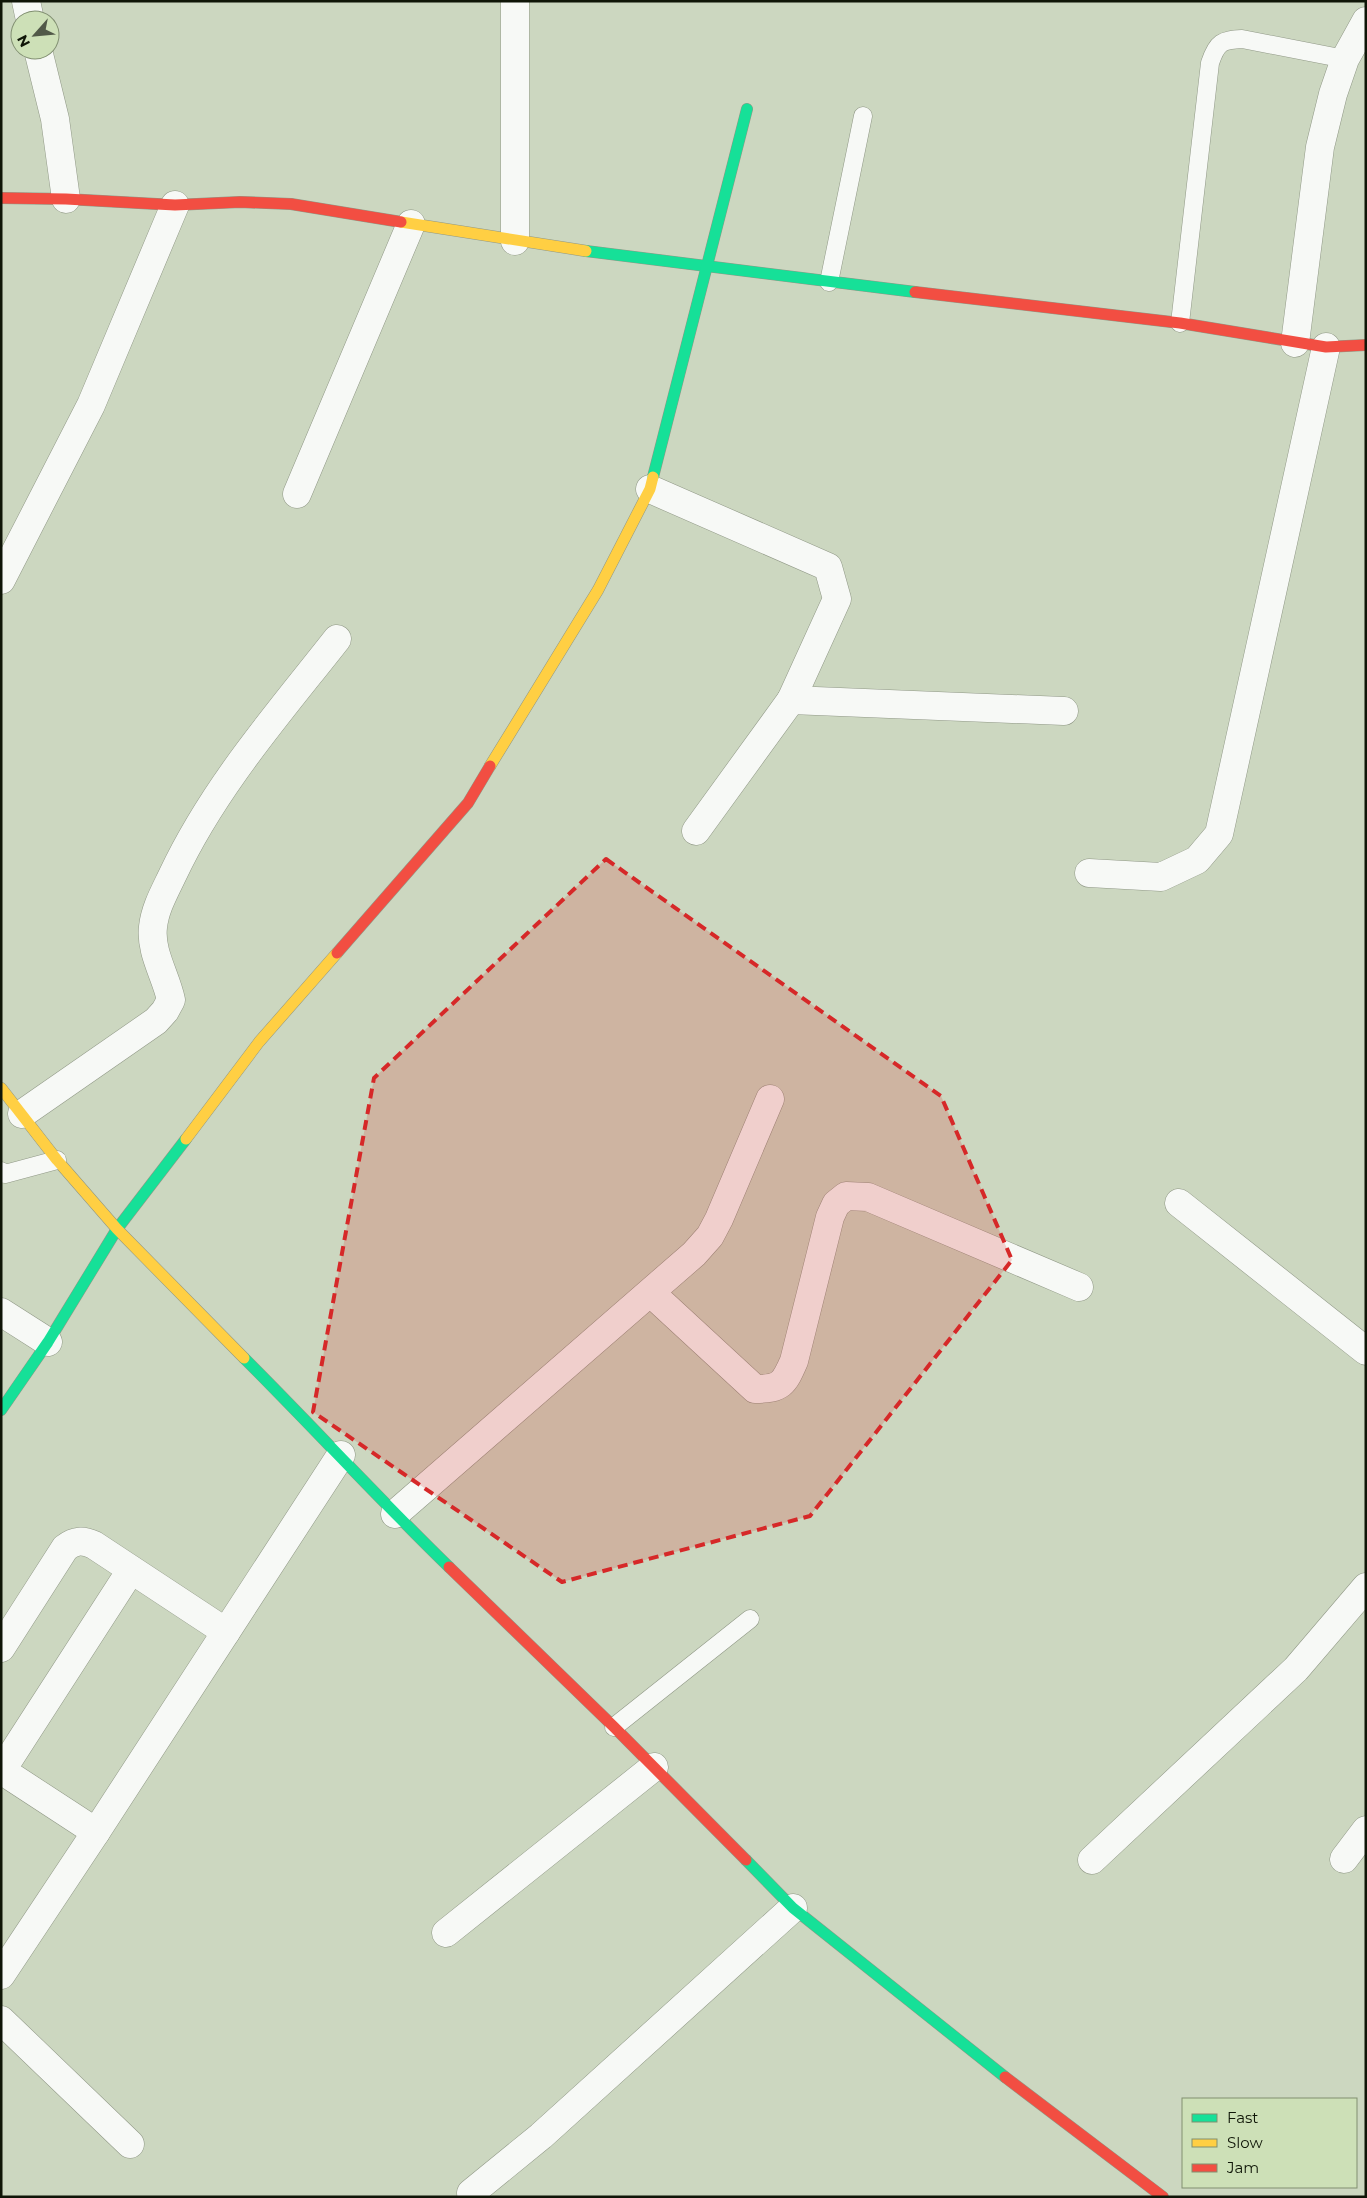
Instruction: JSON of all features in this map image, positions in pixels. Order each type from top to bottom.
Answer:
[{"type":"street","points":[[515,1],[515,241]]},
{"type":"street","points":[[1295,344],[1320,147],[1344,59],[1366,22]]},
{"type":"street","points":[[40,60],[55,119],[66,199]]},
{"type":"street","points":[[1,1410],[48,1342],[117,1229],[260,1042],[468,803],[598,590],[650,489],[747,109]]},
{"type":"street","points":[[1,198],[66,199],[175,205],[240,202],[291,204],[515,241],[707,267],[1180,323],[1295,344],[1326,347],[1366,344]]},
{"type":"street","points":[[1,580],[90,405],[175,205]]},
{"type":"street","points":[[297,494],[411,224]]},
{"type":"street","points":[[1090,873],[1162,877],[1197,860],[1219,834],[1326,347]]},
{"type":"street","points":[[650,489],[828,567],[837,599],[791,700],[696,831]]},
{"type":"street","points":[[22,1114],[156,1021],[165,1011],[171,1000],[167,982],[152,943],[153,927],[158,907],[179,862],[227,779],[336,639]]},
{"type":"street","points":[[791,700],[1064,711]]},
{"type":"street","points":[[1,1088],[57,1160],[117,1229],[341,1455],[395,1514],[614,1727],[793,1908],[947,2032],[1163,2197]]},
{"type":"street","points":[[395,1514],[694,1254],[710,1236],[770,1099]]},
{"type":"street","points":[[651,1293],[755,1389],[772,1389],[786,1380],[794,1361],[830,1217],[836,1204],[846,1196],[868,1197],[1079,1287]]},
{"type":"street","points":[[1179,1203],[1366,1352]]},
{"type":"street","points":[[1,1312],[48,1342]]},
{"type":"street","points":[[1,1975],[341,1455]]},
{"type":"street","points":[[1,1648],[65,1548],[72,1542],[84,1540],[94,1544],[226,1632]]},
{"type":"street","points":[[96,1832],[1,1770],[131,1570]]},
{"type":"street","points":[[1092,1860],[1296,1669],[1366,1587]]},
{"type":"street","points":[[446,1933],[654,1767]]},
{"type":"street","points":[[1344,1859],[1366,1830]]},
{"type":"street","points":[[471,2193],[541,2136],[793,1908]]},
{"type":"street","points":[[1,2020],[130,2144]]},
{"type":"lane","points":[[1180,323],[1210,63],[1214,49],[1225,40],[1242,39],[1344,59]]},
{"type":"lane","points":[[830,282],[863,116]]},
{"type":"lane","points":[[1,1171],[5,1174],[57,1160]]},
{"type":"lane","points":[[614,1727],[750,1619]]},
{"type":"highlighted area","points":[[606,859],[941,1096],[1012,1260],[810,1516],[562,1582],[313,1412],[374,1078]]},
{"type":"traffic: fast","points":[[653,477],[747,109]]},
{"type":"traffic: fast","points":[[586,251],[915,292]]},
{"type":"traffic: fast","points":[[1,1410],[48,1342],[117,1229],[186,1139]]},
{"type":"traffic: fast","points":[[244,1358],[449,1567]]},
{"type":"traffic: fast","points":[[746,1860],[793,1908],[1005,2077]]},
{"type":"traffic: slow","points":[[401,222],[586,251]]},
{"type":"traffic: slow","points":[[490,766],[598,590],[650,489],[653,477]]},
{"type":"traffic: slow","points":[[186,1139],[259,1042],[337,953]]},
{"type":"traffic: slow","points":[[1,1088],[57,1160],[117,1229],[244,1358]]},
{"type":"traffic: jam","points":[[1,198],[66,199],[175,205],[240,202],[291,204],[401,222]]},
{"type":"traffic: jam","points":[[915,292],[1180,323],[1326,347],[1366,345]]},
{"type":"traffic: jam","points":[[337,953],[468,803],[490,766]]},
{"type":"traffic: jam","points":[[449,1567],[614,1727],[746,1860]]},
{"type":"traffic: jam","points":[[1005,2077],[1163,2197]]}]
